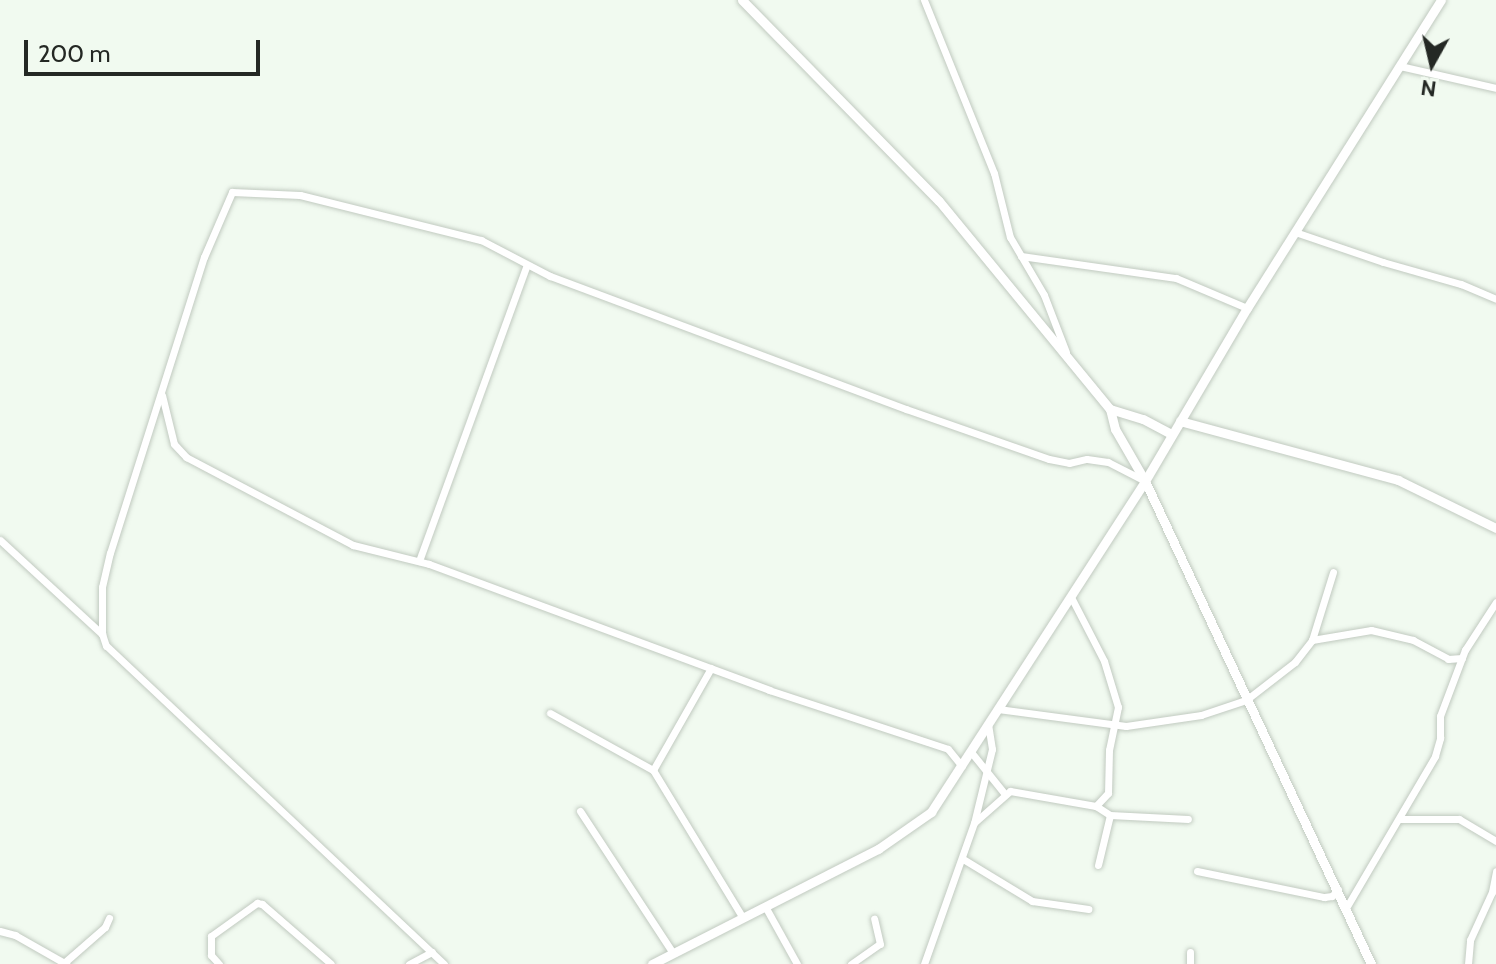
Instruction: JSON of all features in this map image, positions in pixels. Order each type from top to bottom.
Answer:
[{"type":"street","points":[[742,0],[891,150],[1066,353],[1110,409],[1115,429],[1145,481],[1371,964]]},
{"type":"street","points":[[924,0],[994,173],[1010,237],[1044,295],[1066,353]]},
{"type":"street","points":[[652,964],[766,908],[916,825],[931,812],[1145,481],[1247,308],[1441,0]]},
{"type":"street","points":[[1400,66],[1496,88]]},
{"type":"street","points":[[444,964],[106,646],[102,634],[104,575],[204,257],[232,192],[300,195],[487,243],[527,265],[906,409],[1049,459],[1069,463],[1087,459],[1108,462],[1145,481]]},
{"type":"street","points":[[1295,232],[1461,284],[1496,299]]},
{"type":"street","points":[[1021,256],[1176,278],[1247,308]]},
{"type":"street","points":[[419,561],[527,265]]},
{"type":"street","points":[[162,395],[174,444],[186,457],[353,545],[419,561],[711,668],[948,749],[962,766]]},
{"type":"street","points":[[1110,409],[1143,419],[1171,434]]},
{"type":"street","points":[[1180,421],[1398,480],[1496,528]]},
{"type":"street","points":[[0,540],[102,634]]},
{"type":"street","points":[[998,709],[1113,725],[1187,717],[1246,700],[1295,662],[1312,640],[1333,572]]},
{"type":"street","points":[[1071,597],[1112,681],[1118,707],[1113,725],[1108,793],[1096,806]]},
{"type":"street","points":[[1346,908],[1435,756],[1440,738],[1440,716],[1462,658],[1474,632],[1496,602]]},
{"type":"street","points":[[1312,640],[1323,640],[1357,629],[1371,630],[1413,640],[1448,659],[1462,658]]},
{"type":"street","points":[[653,770],[711,668]]},
{"type":"street","points":[[550,713],[653,770],[743,918]]},
{"type":"street","points":[[924,964],[974,823],[993,742],[988,725]]},
{"type":"street","points":[[971,752],[1004,793]]},
{"type":"street","points":[[974,823],[1004,793],[1023,791],[1096,806],[1110,815],[1188,819]]},
{"type":"street","points":[[580,811],[673,953]]},
{"type":"street","points":[[1098,865],[1110,815]]},
{"type":"street","points":[[1400,819],[1459,819],[1496,841]]},
{"type":"street","points":[[963,859],[1032,901],[1088,909]]},
{"type":"street","points":[[1197,871],[1324,897],[1332,896],[1338,889]]},
{"type":"street","points":[[1468,964],[1470,940],[1492,892],[1496,871]]},
{"type":"street","points":[[219,964],[211,955],[211,936],[257,903],[262,904],[331,964]]},
{"type":"street","points":[[766,908],[797,964]]},
{"type":"street","points":[[0,931],[15,935],[66,963],[105,927],[109,918]]},
{"type":"street","points":[[851,964],[880,944],[874,919]]},
{"type":"street","points":[[409,964],[432,952]]},
{"type":"street","points":[[1190,952],[1190,964]]}]
